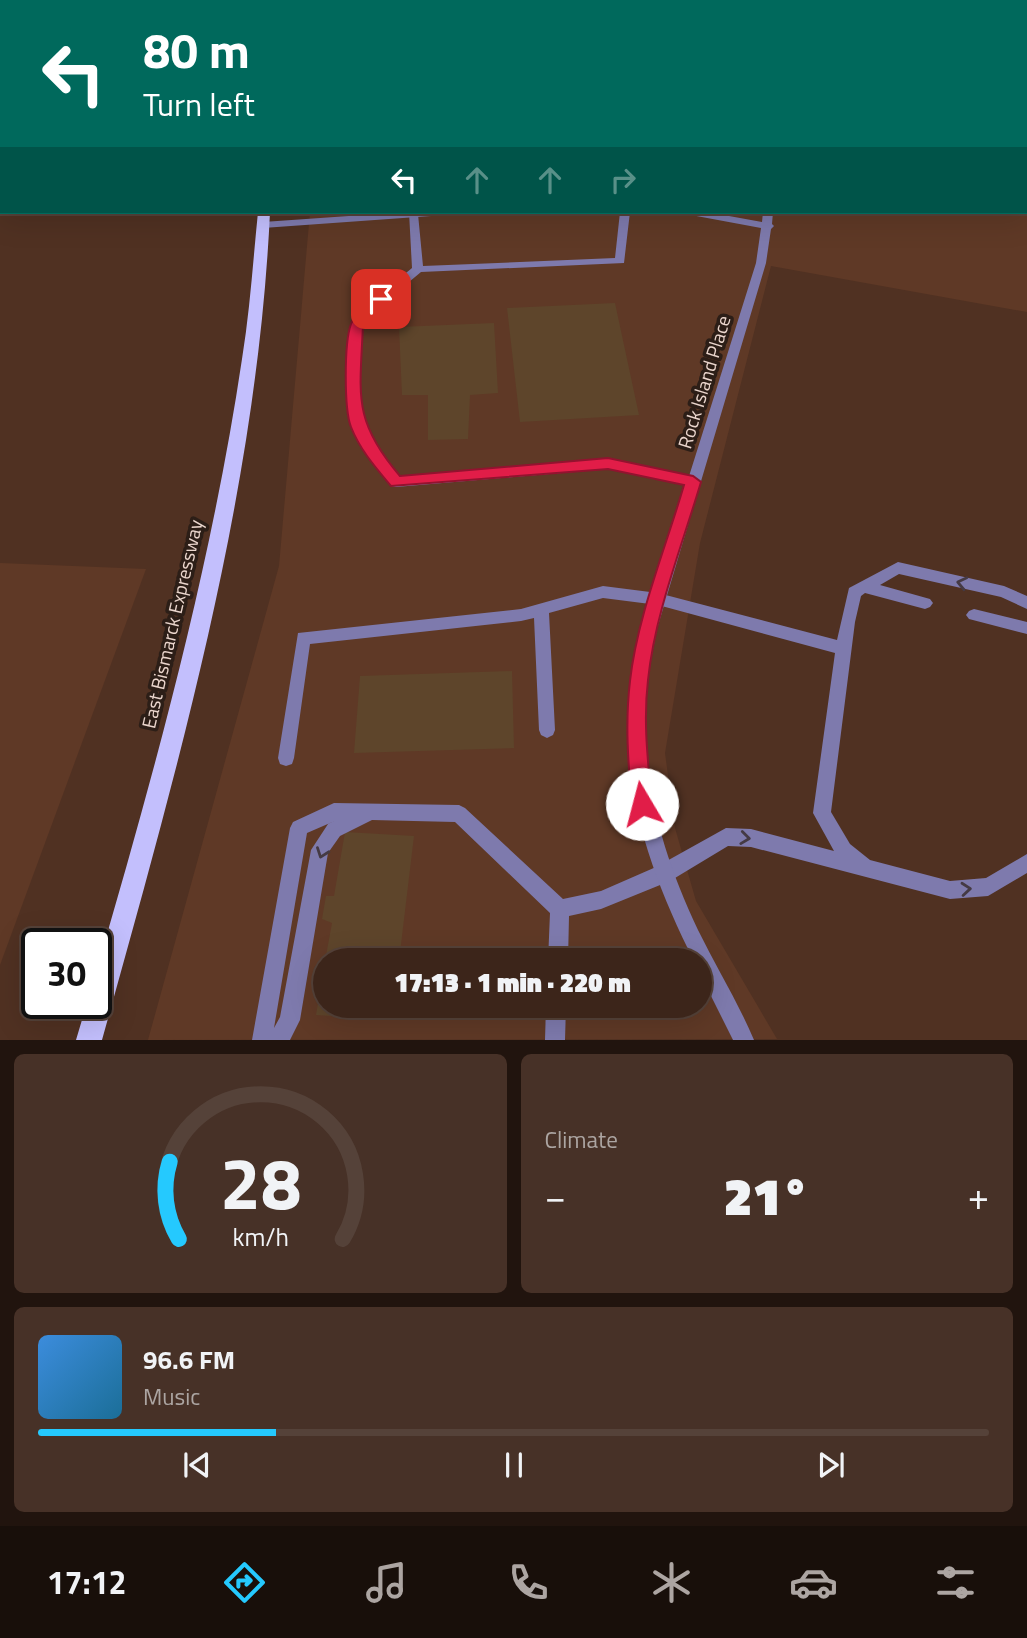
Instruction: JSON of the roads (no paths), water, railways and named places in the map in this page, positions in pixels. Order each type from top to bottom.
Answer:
[{"type":"main road","name":"East Bismarck Expressway","points":[[89,1040],[166,761],[219,535],[246,381],[263,218]]},
{"type":"street","points":[[263,218],[413,214],[418,268]]},
{"type":"street","points":[[625,214],[620,261],[418,268],[362,315],[357,325],[353,405],[359,428],[374,456],[396,482],[608,464],[693,482]]},
{"type":"street","points":[[713,214],[768,219]]},
{"type":"street","name":"Rock Island Place","points":[[744,1040],[663,874],[639,786],[635,724],[642,660],[658,599],[761,263],[768,219]]},
{"type":"street","points":[[867,869],[844,850],[822,813],[847,622],[854,593],[898,568],[1004,592],[1027,603]]},
{"type":"street","points":[[864,587],[925,603]]},
{"type":"street","points":[[286,758],[303,638],[521,615],[603,592],[658,599],[844,649]]},
{"type":"street","points":[[541,609],[547,730]]},
{"type":"street","points":[[974,615],[1027,628]]},
{"type":"street","points":[[262,1040],[299,828],[334,811],[459,814],[560,909],[558,948]]},
{"type":"street","points":[[279,1040],[290,1020],[320,850],[334,830],[372,812]]},
{"type":"street","points":[[560,909],[601,900],[663,874],[726,836],[751,838],[950,890],[988,887],[1027,863]]},
{"type":"street","points":[[555,1040],[556,1018]]}]
